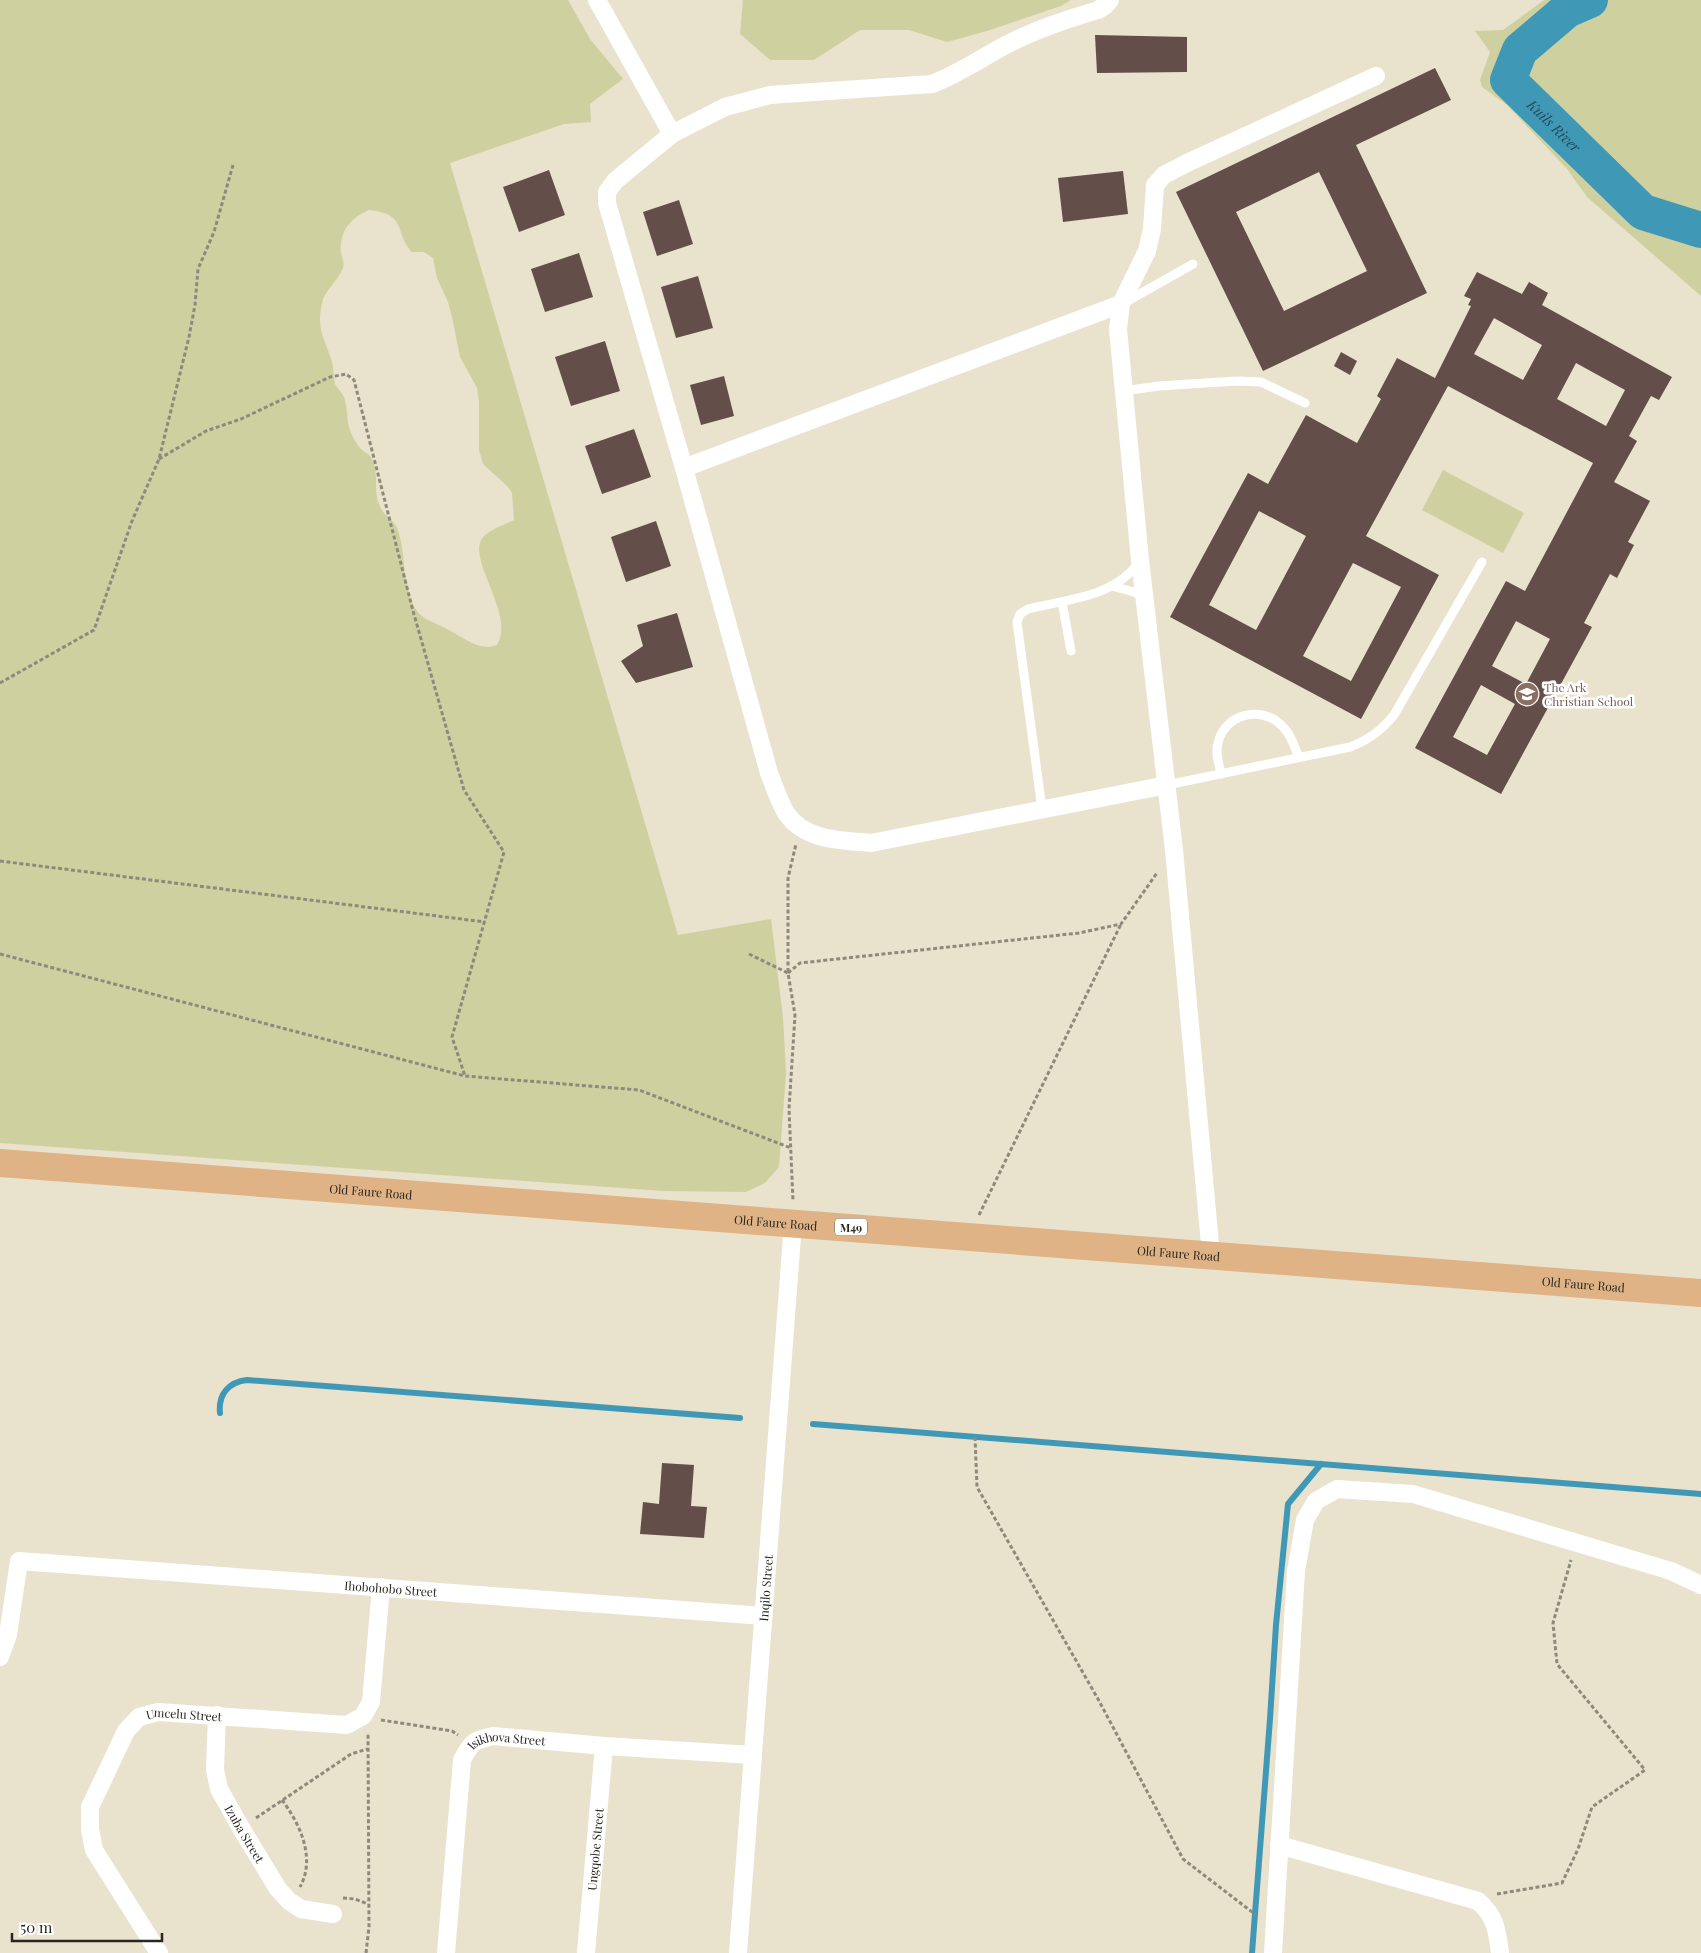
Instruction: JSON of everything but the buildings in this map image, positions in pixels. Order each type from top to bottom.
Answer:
[{"type":"main road","name":"Old Faure Road","points":[[0,1163],[1701,1293]]},
{"type":"street","points":[[597,0],[672,134]]},
{"type":"street","points":[[1110,0],[1098,10],[1031,32],[952,76],[932,84],[770,95],[724,108],[672,134],[615,181],[607,192],[607,203],[684,468],[769,773],[786,812],[800,829],[823,838],[871,843],[1167,785]]},
{"type":"street","points":[[1211,1255],[1174,850],[1140,560],[1122,391],[1118,329],[1122,304],[1147,251],[1152,229],[1155,185],[1164,175],[1376,76]]},
{"type":"street","points":[[684,468],[1122,304]]},
{"type":"street","name":"Inqilo Street","points":[[738,1953],[793,1223]]},
{"type":"street","points":[[1273,1953],[1296,1571],[1305,1520],[1316,1501],[1337,1490],[1413,1494],[1671,1571],[1701,1585]]},
{"type":"street","name":"Ihobohobo Street","points":[[0,1657],[8,1635],[19,1561],[764,1616]]},
{"type":"street","points":[[366,1719],[371,1702],[381,1587]]},
{"type":"street","name":"Umcelu Street","points":[[158,1953],[94,1850],[90,1829],[90,1807],[126,1732],[140,1717],[158,1712],[347,1725],[366,1719]]},
{"type":"street","name":"Izuba Street","points":[[217,1715],[215,1770],[219,1789],[241,1828],[278,1889],[289,1901],[301,1909],[333,1914]]},
{"type":"street","name":"Isikhova Street","points":[[446,1953],[462,1760],[470,1745],[493,1736],[604,1746],[753,1755]]},
{"type":"street","name":"Ungqobe Street","points":[[586,1953],[604,1746]]},
{"type":"street","points":[[1279,1845],[1478,1901],[1488,1910],[1493,1918],[1497,1929],[1500,1953]]},
{"type":"lane","points":[[1122,304],[1193,264]]},
{"type":"lane","points":[[1122,391],[1159,386],[1237,381],[1261,382],[1305,403]]},
{"type":"lane","points":[[1042,809],[1017,622],[1020,614],[1028,609],[1094,594],[1112,586],[1128,575],[1140,560]]},
{"type":"lane","points":[[1167,785],[1357,744],[1376,734],[1394,715],[1482,562]]},
{"type":"lane","points":[[1112,586],[1134,592],[1145,598]]},
{"type":"lane","points":[[1062,602],[1071,651]]},
{"type":"lane","points":[[1221,774],[1216,750],[1220,734],[1231,722],[1245,715],[1262,714],[1278,722],[1285,728],[1299,757]]},
{"type":"path","points":[[0,683],[94,630],[132,521],[159,459],[189,337],[195,305],[198,269],[214,232],[233,165]]},
{"type":"path","points":[[159,459],[206,430],[241,419],[330,376],[346,374],[354,380],[413,612],[464,790],[504,852],[452,1037],[465,1076]]},
{"type":"path","points":[[793,1223],[789,1110],[795,1016],[788,972],[788,878],[800,829]]},
{"type":"path","points":[[969,1236],[1121,924],[1174,850]]},
{"type":"path","points":[[0,861],[484,922]]},
{"type":"path","points":[[788,972],[800,963],[1079,933],[1121,924]]},
{"type":"path","points":[[0,954],[465,1076],[639,1090],[791,1148]]},
{"type":"path","points":[[749,954],[788,972]]},
{"type":"path","points":[[975,1437],[977,1487],[1098,1699],[1183,1859],[1256,1915]]},
{"type":"path","points":[[1493,1918],[1498,1893],[1562,1883],[1578,1850],[1592,1807],[1644,1770],[1557,1664],[1553,1623],[1576,1542]]},
{"type":"path","points":[[366,1953],[369,1927],[368,1749],[366,1719],[452,1731],[470,1745]]},
{"type":"path","points":[[241,1828],[351,1754],[368,1749]]},
{"type":"path","points":[[282,1800],[293,1815],[303,1838],[308,1862],[306,1877],[298,1889]]},
{"type":"green space","points":[[0,0],[568,0],[590,39],[623,79],[590,104],[591,122],[564,124],[450,163],[678,935],[771,919],[783,1017],[786,1073],[779,1167],[765,1183],[746,1192],[663,1191],[0,1143]],"holes":[[[369,210],[381,212],[395,220],[412,252],[424,252],[433,258],[437,278],[448,302],[460,357],[477,388],[479,402],[479,450],[483,464],[512,493],[514,520],[486,534],[479,547],[480,559],[500,618],[501,632],[497,645],[490,647],[470,642],[425,618],[415,608],[408,589],[398,530],[381,508],[377,498],[376,474],[373,462],[369,455],[359,447],[352,435],[344,397],[335,384],[332,362],[322,334],[320,313],[323,299],[343,268],[344,262],[341,245],[344,232],[351,222],[362,213]]]},
{"type":"green space","points":[[743,0],[1071,0],[1061,6],[987,31],[947,42],[909,30],[860,30],[814,60],[770,60],[740,34]]},
{"type":"green space","points":[[1544,0],[1701,0],[1701,296],[1587,197],[1567,169],[1507,105],[1482,87],[1480,80],[1490,52],[1475,31],[1503,30]]},
{"type":"green space","points":[[1443,470],[1524,513],[1503,553],[1422,510]]},
{"type":"waterway","name":"Kuils River","points":[[1590,0],[1567,10],[1520,50],[1508,80],[1643,212],[1701,230]]},
{"type":"waterway","points":[[220,1413],[221,1400],[226,1390],[235,1383],[247,1380],[740,1418]]},
{"type":"waterway","points":[[813,1424],[1701,1494]]},
{"type":"waterway","points":[[1252,1953],[1276,1625],[1288,1504],[1321,1464]]},
{"type":"place","name":"The Ark Christian School","points":[[1527,694]]}]
